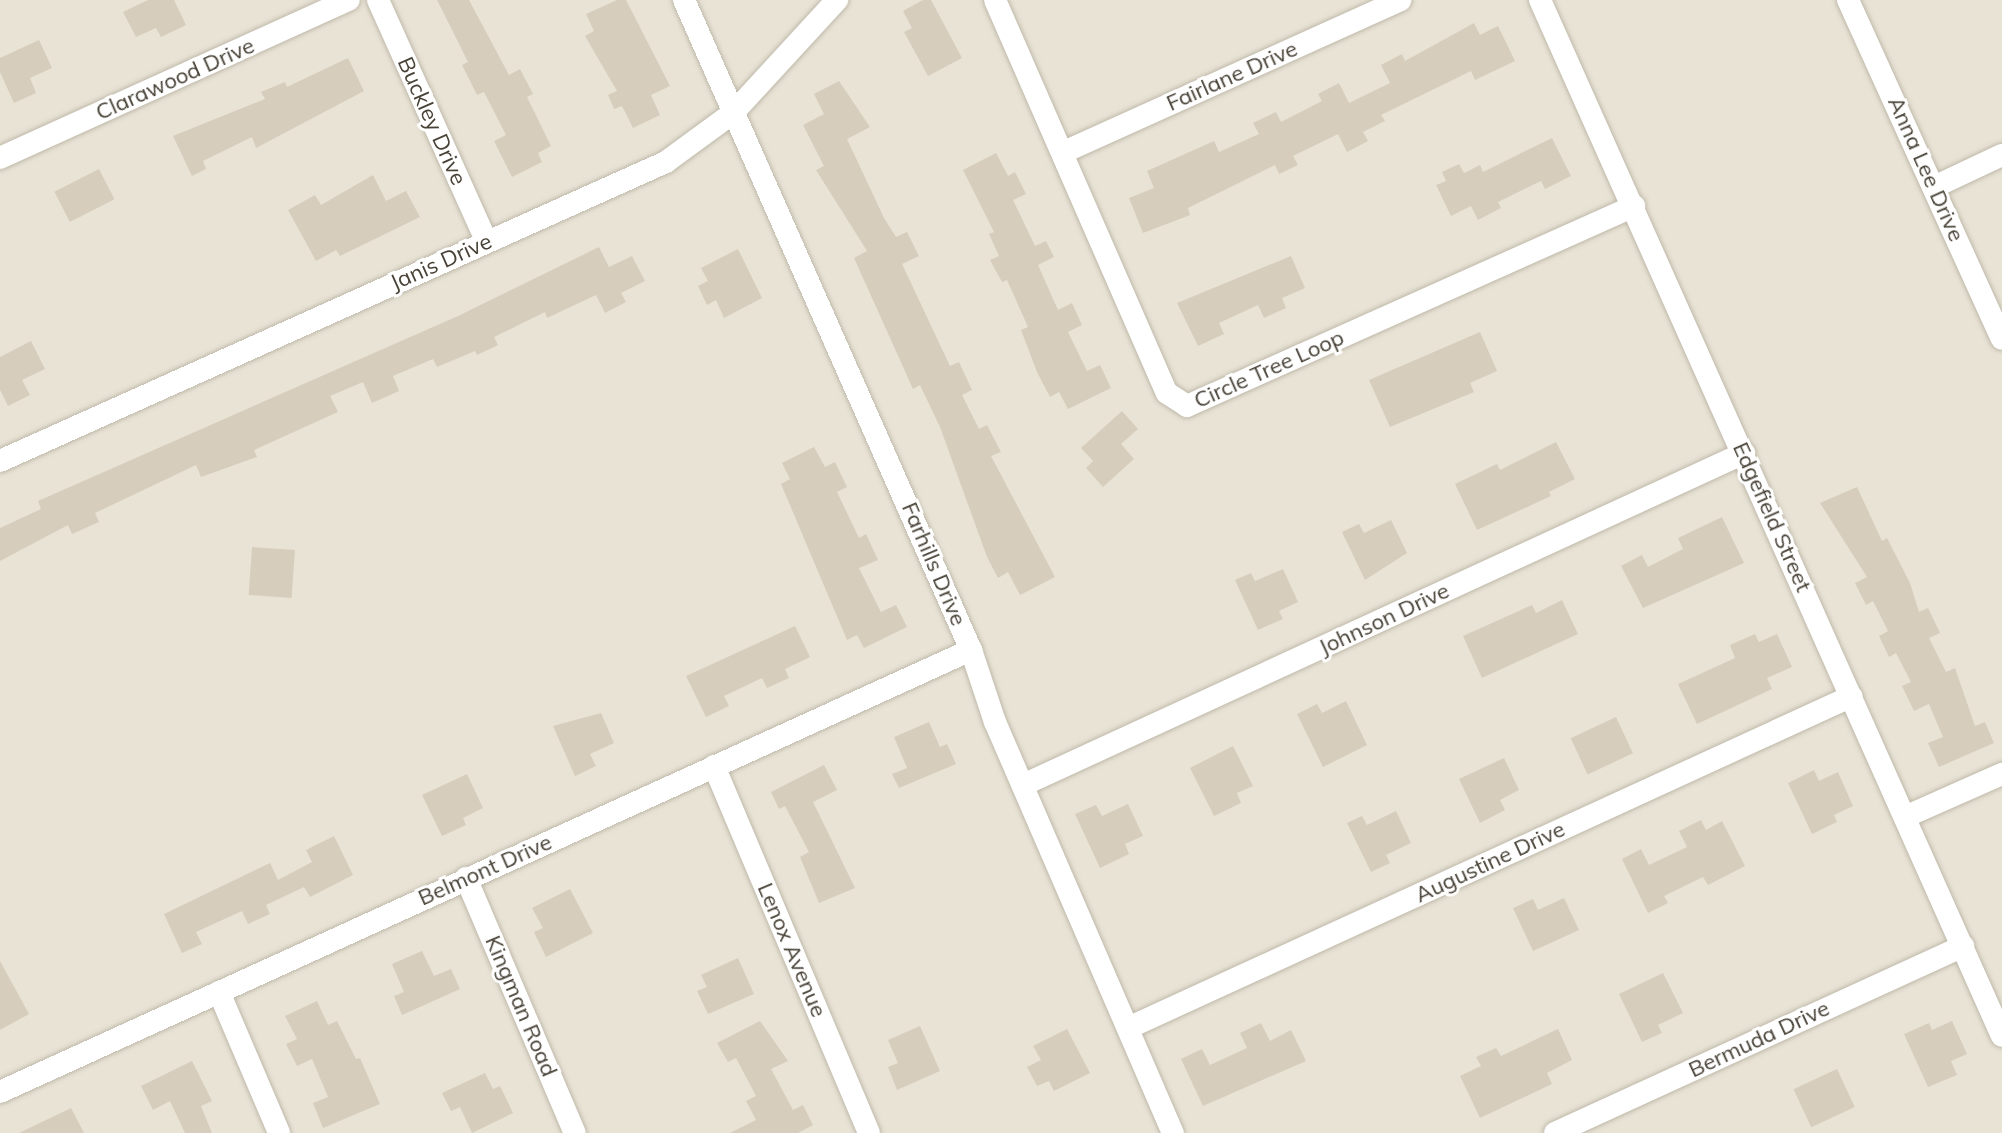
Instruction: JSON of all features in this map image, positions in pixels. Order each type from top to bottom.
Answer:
[{"type":"street","name":"Clarawood Drive","points":[[0,158],[349,0]]},
{"type":"street","name":"Buckley Drive","points":[[378,0],[487,242]]},
{"type":"street","name":"Farhills Drive","points":[[684,0],[971,650],[1023,785],[1173,1133]]},
{"type":"street","name":"Janis Drive","points":[[0,461],[666,162],[733,113],[837,0]]},
{"type":"street","name":"Circle Tree Loop","points":[[995,0],[1167,393],[1187,406],[1634,206]]},
{"type":"street","name":"Fairlane Drive","points":[[1064,152],[1400,0]]},
{"type":"street","name":"Edgefield Street","points":[[1540,0],[1907,816],[2002,1036]]},
{"type":"street","name":"Anna Lee Drive","points":[[1848,0],[2002,339]]},
{"type":"street","points":[[1934,187],[2002,155]]},
{"type":"street","name":"Johnson Drive","points":[[1023,785],[1744,453]]},
{"type":"street","name":"Belmont Drive","points":[[0,1092],[971,650]]},
{"type":"street","name":"Augustine Drive","points":[[1128,1028],[1852,696]]},
{"type":"street","name":"Lenox Avenue","points":[[714,766],[869,1133]]},
{"type":"street","points":[[1907,816],[2002,774]]},
{"type":"street","name":"Kingman Road","points":[[466,878],[575,1133]]},
{"type":"street","name":"Bermuda Drive","points":[[1555,1133],[1963,946]]},
{"type":"street","points":[[219,992],[279,1133]]},
{"type":"shaded area","points":[[0,0],[2002,0],[2002,1133],[0,1133]]},
{"type":"building","points":[[148,0],[174,0],[186,25],[161,37],[156,28],[136,37],[123,12]]},
{"type":"building","points":[[437,0],[469,0],[509,75],[520,69],[533,94],[527,97],[551,146],[538,153],[542,162],[512,177],[494,141],[506,135],[484,92],[477,95],[462,65],[468,62]]},
{"type":"building","points":[[617,0],[626,0],[670,86],[651,95],[660,115],[633,128],[622,106],[614,109],[608,95],[617,91],[585,36],[594,31],[586,14]]},
{"type":"building","points":[[923,0],[931,0],[962,58],[928,76],[904,32],[912,28],[903,11]]},
{"type":"building","points":[[1474,23],[1480,35],[1498,26],[1515,61],[1475,80],[1471,71],[1381,115],[1385,121],[1363,132],[1368,141],[1347,152],[1338,134],[1293,156],[1298,165],[1279,174],[1275,165],[1188,208],[1190,215],[1143,233],[1129,198],[1154,188],[1147,171],[1214,141],[1219,152],[1259,134],[1253,123],[1276,112],[1281,122],[1322,101],[1318,94],[1339,83],[1349,103],[1390,83],[1381,65],[1402,54],[1405,61]]},
{"type":"building","points":[[39,40],[52,68],[30,78],[36,93],[14,103],[0,72],[0,58]]},
{"type":"building","points":[[348,58],[364,91],[256,148],[252,137],[203,161],[206,169],[192,176],[173,136],[265,99],[261,92],[285,82],[287,87]]},
{"type":"building","points":[[839,81],[870,127],[847,139],[884,218],[896,237],[907,232],[919,256],[902,264],[950,366],[959,362],[972,390],[962,395],[979,429],[987,425],[1001,452],[991,456],[1055,577],[1020,595],[1008,572],[998,578],[987,557],[940,427],[920,385],[913,389],[854,258],[867,251],[816,170],[824,166],[803,125],[824,114],[814,94]]},
{"type":"building","points":[[1552,138],[1571,176],[1545,189],[1541,181],[1498,202],[1501,208],[1478,220],[1471,206],[1451,216],[1436,185],[1446,181],[1442,172],[1459,164],[1464,173],[1480,165],[1483,172]]},
{"type":"building","points":[[996,153],[1008,176],[1015,172],[1026,194],[1013,200],[1035,246],[1046,241],[1054,257],[1038,265],[1058,310],[1072,303],[1082,325],[1068,332],[1087,371],[1100,365],[1111,388],[1068,409],[1059,392],[1050,397],[1037,372],[1021,330],[1028,327],[1007,280],[1002,282],[990,260],[999,256],[989,234],[994,232],[963,170]]},
{"type":"building","points":[[99,169],[114,199],[70,222],[54,192]]},
{"type":"building","points":[[373,175],[386,201],[406,191],[420,217],[340,256],[336,250],[316,261],[288,210],[315,195],[321,205]]},
{"type":"building","points":[[599,247],[609,267],[632,256],[645,281],[621,293],[626,302],[605,313],[596,295],[547,318],[545,312],[494,337],[498,345],[477,355],[475,351],[437,367],[433,359],[393,376],[399,391],[372,403],[363,382],[330,396],[338,412],[254,450],[257,457],[201,477],[196,465],[95,513],[99,522],[72,534],[68,525],[0,561],[0,528],[41,509],[38,501],[458,316]]},
{"type":"building","points":[[738,249],[762,298],[724,318],[716,300],[707,305],[698,286],[708,281],[701,268]]},
{"type":"building","points":[[1291,256],[1305,288],[1282,298],[1286,308],[1264,318],[1258,305],[1219,323],[1224,334],[1198,346],[1177,303]]},
{"type":"building","points":[[1480,332],[1497,371],[1470,383],[1474,392],[1390,427],[1369,380]]},
{"type":"building","points":[[31,341],[45,369],[22,380],[30,395],[8,406],[0,390],[0,357]]},
{"type":"building","points":[[1122,411],[1138,429],[1121,444],[1134,459],[1103,487],[1086,468],[1093,461],[1081,448]]},
{"type":"building","points":[[1556,442],[1575,479],[1549,492],[1551,496],[1477,530],[1455,484],[1497,464],[1500,470]]},
{"type":"building","points":[[814,447],[825,467],[835,462],[847,487],[837,492],[859,538],[866,534],[878,560],[859,568],[881,612],[896,605],[907,627],[864,648],[857,635],[847,640],[781,484],[790,479],[782,463]]},
{"type":"building","points":[[1857,487],[1882,541],[1887,538],[1910,583],[1919,612],[1928,608],[1940,633],[1929,638],[1946,672],[1955,668],[1975,726],[1985,722],[1994,743],[1939,767],[1928,743],[1943,737],[1929,704],[1914,711],[1902,686],[1911,682],[1896,653],[1889,657],[1879,636],[1888,631],[1873,601],[1866,605],[1855,583],[1867,577],[1820,503]]},
{"type":"building","points":[[1722,517],[1744,563],[1643,608],[1621,566],[1642,555],[1648,567],[1683,549],[1678,538]]},
{"type":"building","points":[[1391,520],[1407,553],[1365,580],[1342,532],[1359,524],[1364,533]]},
{"type":"building","points":[[252,547],[295,550],[292,598],[249,595]]},
{"type":"building","points":[[1283,569],[1298,602],[1279,611],[1283,619],[1258,630],[1235,580],[1251,573],[1255,581]]},
{"type":"building","points":[[1562,600],[1578,634],[1482,678],[1463,636],[1532,605],[1536,613]]},
{"type":"building","points":[[795,626],[810,657],[785,669],[789,678],[767,688],[762,678],[724,696],[729,706],[706,717],[686,676]]},
{"type":"building","points":[[1755,634],[1759,642],[1777,634],[1792,667],[1767,678],[1772,689],[1697,724],[1678,684],[1735,658],[1730,645]]},
{"type":"building","points":[[1346,701],[1367,745],[1323,767],[1297,714],[1317,704],[1322,713]]},
{"type":"building","points":[[601,713],[614,743],[590,754],[596,766],[575,776],[553,726]]},
{"type":"building","points":[[1616,717],[1633,753],[1588,774],[1571,738]]},
{"type":"building","points":[[929,722],[940,747],[947,744],[956,764],[899,788],[892,774],[907,768],[894,737]]},
{"type":"building","points":[[1233,746],[1253,786],[1237,793],[1241,803],[1214,816],[1190,768]]},
{"type":"building","points":[[1504,758],[1519,790],[1500,800],[1505,810],[1480,823],[1459,779]]},
{"type":"building","points":[[824,765],[837,790],[813,802],[855,888],[819,903],[800,857],[809,852],[785,806],[779,809],[771,792]]},
{"type":"building","points":[[1814,770],[1819,781],[1838,772],[1853,806],[1834,815],[1837,822],[1812,834],[1788,783]]},
{"type":"building","points":[[467,774],[483,808],[463,818],[466,825],[442,836],[422,795]]},
{"type":"building","points":[[1128,804],[1143,836],[1125,844],[1129,854],[1100,868],[1075,814],[1096,805],[1102,816]]},
{"type":"building","points":[[1396,811],[1411,843],[1386,855],[1390,863],[1371,872],[1347,823],[1362,816],[1367,825]]},
{"type":"building","points":[[1701,820],[1706,830],[1722,821],[1745,866],[1708,885],[1703,877],[1664,896],[1668,903],[1648,913],[1622,859],[1641,849],[1649,865],[1687,847],[1679,831]]},
{"type":"building","points":[[334,836],[353,875],[310,897],[304,887],[266,905],[270,914],[248,924],[242,911],[196,932],[202,944],[182,953],[164,914],[270,863],[278,880],[312,862],[306,850]]},
{"type":"building","points":[[570,889],[593,933],[546,957],[534,932],[543,928],[532,908]]},
{"type":"building","points":[[1564,898],[1579,930],[1533,951],[1513,908],[1533,899],[1538,910]]},
{"type":"building","points":[[422,951],[434,976],[451,969],[460,989],[402,1015],[394,996],[404,992],[392,964]]},
{"type":"building","points":[[738,958],[754,994],[708,1014],[697,991],[707,987],[701,975]]},
{"type":"building","points":[[0,961],[29,1014],[0,1030]]},
{"type":"building","points":[[1663,973],[1683,1013],[1658,1025],[1662,1033],[1642,1042],[1619,994]]},
{"type":"building","points":[[317,1001],[328,1025],[337,1021],[356,1059],[360,1058],[380,1104],[323,1128],[313,1103],[328,1097],[312,1059],[297,1066],[286,1044],[297,1039],[285,1016]]},
{"type":"building","points":[[760,1021],[788,1061],[771,1069],[793,1110],[803,1105],[813,1125],[798,1133],[730,1133],[756,1120],[746,1101],[756,1096],[736,1058],[728,1062],[717,1043]]},
{"type":"building","points":[[1952,1021],[1967,1054],[1951,1061],[1957,1075],[1928,1087],[1904,1034],[1929,1023],[1932,1030]]},
{"type":"building","points":[[1261,1023],[1270,1041],[1291,1030],[1306,1061],[1203,1106],[1181,1059],[1202,1049],[1210,1065],[1247,1048],[1240,1033]]},
{"type":"building","points":[[920,1026],[940,1071],[897,1090],[888,1067],[898,1063],[888,1040]]},
{"type":"building","points":[[1067,1029],[1090,1073],[1054,1091],[1049,1081],[1037,1086],[1027,1067],[1041,1060],[1033,1046]]},
{"type":"building","points":[[1558,1029],[1572,1060],[1547,1073],[1552,1084],[1480,1118],[1460,1076],[1481,1066],[1476,1057],[1496,1048],[1501,1056]]},
{"type":"building","points":[[192,1061],[212,1101],[201,1106],[212,1133],[185,1133],[170,1101],[153,1110],[141,1086]]},
{"type":"building","points":[[1837,1069],[1855,1107],[1811,1127],[1793,1089]]},
{"type":"building","points":[[485,1073],[493,1089],[500,1086],[513,1113],[472,1133],[460,1107],[451,1111],[442,1093]]},
{"type":"building","points":[[71,1108],[84,1133],[19,1133]]}]
